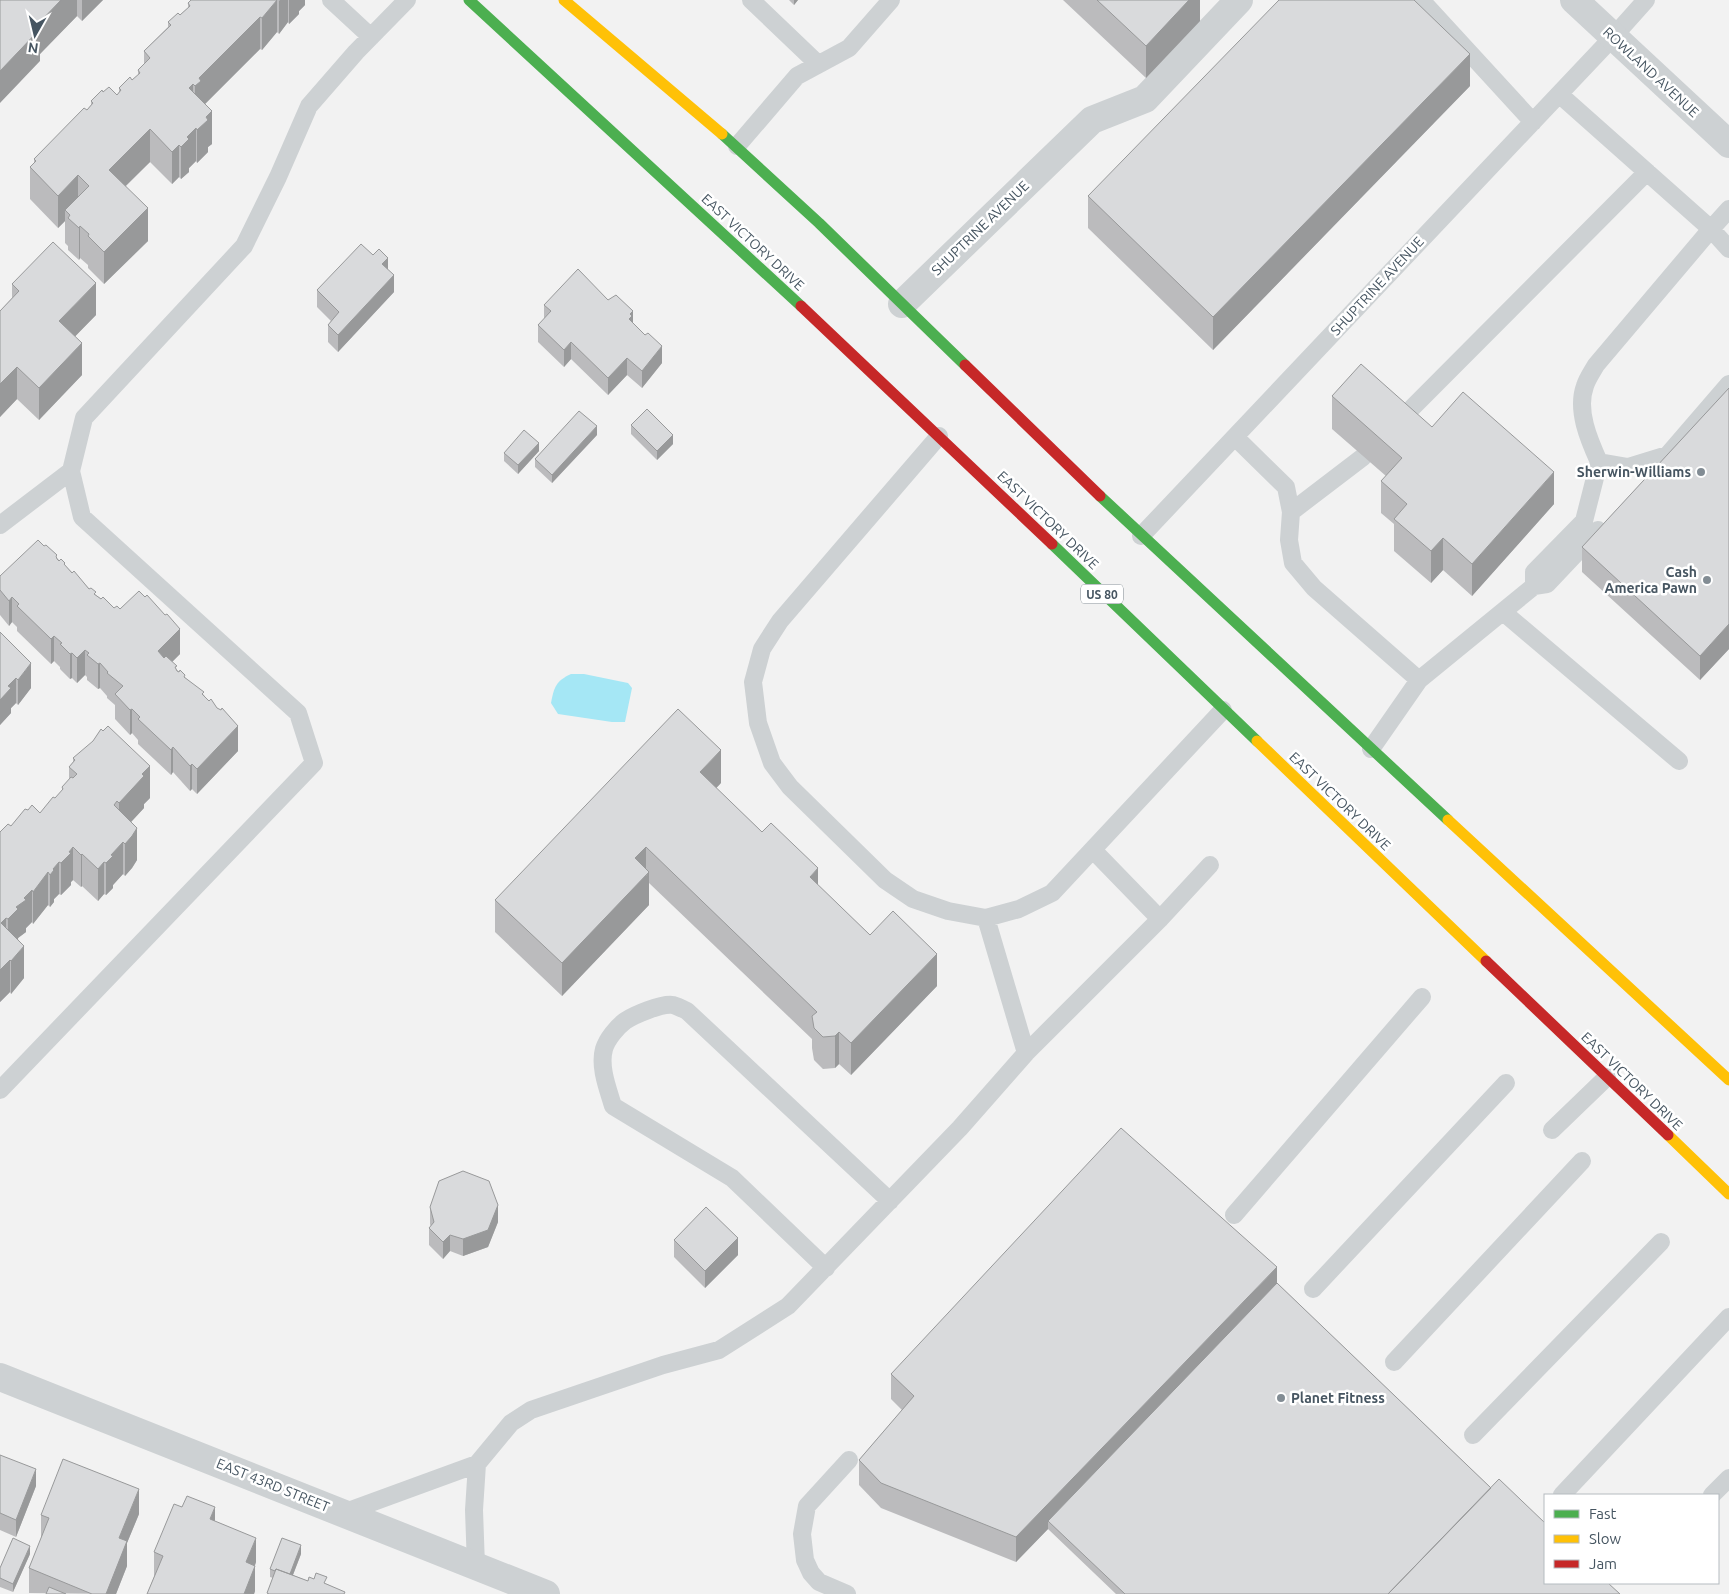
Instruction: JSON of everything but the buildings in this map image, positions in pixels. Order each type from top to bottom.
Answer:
[{"type":"main road","name":"EAST VICTORY DRIVE","points":[[469,0],[939,436],[1729,1194]]},
{"type":"main road","points":[[575,3],[737,146],[1141,536],[1729,1080]]},
{"type":"street","name":"SHUPTRINE AVENUE","points":[[902,304],[1092,120],[1145,98],[1239,0]]},
{"type":"street","name":"ROWLAND AVENUE","points":[[1574,0],[1729,144]]},
{"type":"street","name":"EAST 43RD STREET","points":[[0,1377],[476,1566],[530,1591]]},
{"type":"lane","points":[[331,0],[371,37]]},
{"type":"lane","points":[[0,1090],[314,763],[298,713],[82,517],[71,471],[84,418],[244,246],[309,106],[356,52],[408,0]]},
{"type":"lane","points":[[751,0],[818,64]]},
{"type":"lane","points":[[737,146],[797,76],[849,48],[891,0]]},
{"type":"lane","points":[[1421,0],[1533,122]]},
{"type":"lane","name":"SHUPTRINE AVENUE","points":[[1141,536],[1646,0]]},
{"type":"lane","points":[[1559,94],[1711,229],[1729,249]]},
{"type":"lane","points":[[1394,426],[1647,172]]},
{"type":"lane","points":[[1534,586],[1534,572],[1584,521],[1599,462],[1590,443],[1582,410],[1584,387],[1596,365],[1729,209]]},
{"type":"lane","points":[[1650,475],[1729,384]]},
{"type":"lane","points":[[939,436],[780,621],[762,649],[753,682],[758,723],[772,763],[790,787],[885,880],[913,899],[948,911],[986,918],[1019,909],[1052,893],[1223,710]]},
{"type":"lane","points":[[1234,437],[1286,487],[1291,512],[1289,540],[1293,563],[1314,588],[1420,680]]},
{"type":"lane","points":[[1599,462],[1628,467],[1667,455]]},
{"type":"lane","points":[[1291,512],[1363,457]]},
{"type":"lane","points":[[0,525],[71,471]]},
{"type":"lane","points":[[1371,749],[1420,680],[1534,586],[1547,584],[1609,519]]},
{"type":"lane","points":[[1503,612],[1679,761]]},
{"type":"lane","points":[[1093,850],[1160,919]]},
{"type":"lane","points":[[343,1513],[477,1464],[511,1422],[531,1410],[663,1365],[719,1350],[788,1306],[960,1128],[1026,1053],[1160,919],[1210,865]]},
{"type":"lane","points":[[986,918],[1026,1053]]},
{"type":"lane","points":[[1234,1215],[1422,997]]},
{"type":"lane","points":[[826,1268],[732,1178],[613,1106],[603,1067],[604,1049],[612,1034],[625,1021],[661,1006],[672,1005],[687,1011],[890,1201]]},
{"type":"lane","points":[[1552,1130],[1607,1077]]},
{"type":"lane","points":[[1313,1289],[1506,1083]]},
{"type":"lane","points":[[1394,1362],[1582,1161]]},
{"type":"lane","points":[[1472,1435],[1662,1242]]},
{"type":"lane","points":[[1563,1494],[1729,1317]]},
{"type":"lane","points":[[847,1594],[819,1582],[811,1573],[805,1560],[802,1534],[807,1506],[850,1460]]},
{"type":"lane","points":[[476,1566],[474,1510],[477,1464]]},
{"type":"lane","points":[[1713,1494],[1729,1478]]},
{"type":"water","points":[[571,674],[584,674],[628,683],[632,688],[625,722],[612,722],[558,714],[551,703],[553,693],[556,685]]},
{"type":"traffic: fast","points":[[469,0],[801,306]]},
{"type":"traffic: fast","points":[[722,134],[819,223],[965,365]]},
{"type":"traffic: fast","points":[[1100,496],[1448,820]]},
{"type":"traffic: fast","points":[[1052,544],[1257,741]]},
{"type":"traffic: slow","points":[[564,0],[722,134]]},
{"type":"traffic: slow","points":[[1257,741],[1486,961]]},
{"type":"traffic: slow","points":[[1448,820],[1729,1080]]},
{"type":"traffic: slow","points":[[1668,1135],[1729,1194]]},
{"type":"traffic: jam","points":[[801,306],[1052,544]]},
{"type":"traffic: jam","points":[[965,365],[1100,496]]},
{"type":"traffic: jam","points":[[1486,961],[1668,1135]]},
{"type":"place","name":"Sherwin-Williams","points":[[1701,472]]},
{"type":"place","name":"Cash America Pawn","points":[[1707,580]]},
{"type":"place","name":"Planet Fitness","points":[[1281,1398]]}]
